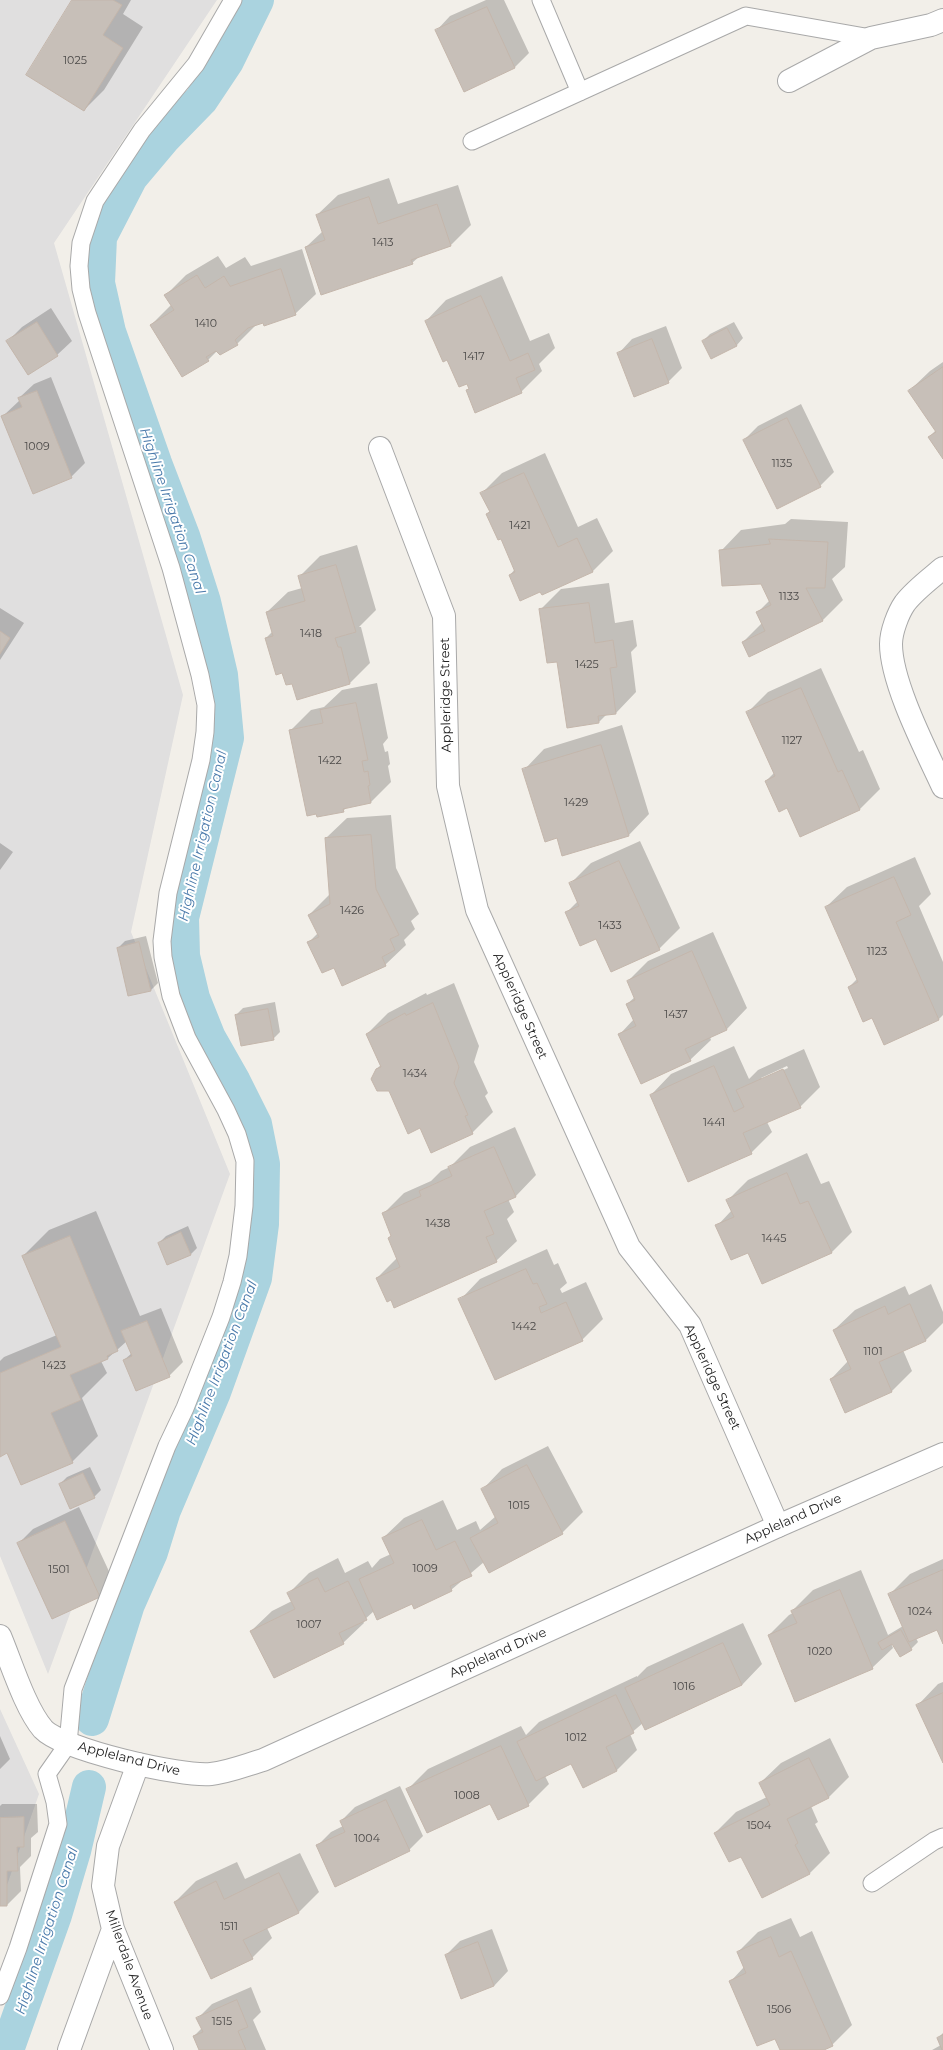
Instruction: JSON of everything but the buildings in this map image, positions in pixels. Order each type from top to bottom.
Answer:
[{"type":"street","points":[[789,81],[871,38],[932,25],[943,20]]},
{"type":"street","name":"Appleridge Street","points":[[380,448],[444,616],[448,786],[477,910],[629,1247],[690,1325],[778,1526]]},
{"type":"street","points":[[943,568],[920,587],[904,604],[895,625],[890,643],[894,666],[902,690],[943,786]]},
{"type":"street","name":"Appleland Drive","points":[[0,1636],[34,1716],[44,1729],[68,1744],[138,1764],[192,1774],[210,1774],[263,1760],[778,1526],[943,1454]]},
{"type":"street","name":"Millerdale Avenue","points":[[138,1764],[108,1846],[103,1886],[113,1929],[162,2050]]},
{"type":"street","points":[[69,2050],[113,1929]]},
{"type":"lane","points":[[0,1996],[18,1948],[58,1824],[55,1802],[47,1774],[68,1744],[73,1689],[167,1446],[185,1408],[221,1317],[232,1282],[238,1256],[245,1183],[245,1161],[238,1134],[187,1038],[171,996],[162,957],[166,900],[201,760],[205,732],[206,705],[200,675],[173,575],[87,313],[81,289],[79,266],[81,243],[95,201],[142,130],[196,64],[233,0]]},
{"type":"lane","points":[[541,0],[580,92]]},
{"type":"lane","points":[[472,141],[746,16],[871,38]]},
{"type":"lane","points":[[872,1883],[934,1841],[943,1837]]},
{"type":"shaded area","points":[[0,0],[217,0],[54,243],[183,695],[131,932],[230,1174],[48,1674],[0,1556]]},
{"type":"shaded area","points":[[0,1709],[39,1794],[0,1905]]},
{"type":"waterway","name":"Highline Irrigation Canal","points":[[92,1719],[128,1604],[151,1552],[164,1510],[214,1392],[255,1278],[262,1224],[263,1164],[255,1124],[234,1082],[209,1038],[193,998],[183,956],[182,918],[227,738],[221,675],[204,602],[183,536],[155,463],[109,332],[98,283],[100,237],[131,177],[163,139],[201,100],[227,61],[257,0]]},
{"type":"waterway","name":"Highline Irrigation Canal","points":[[7,2050],[55,1915],[74,1851],[89,1787]]}]
